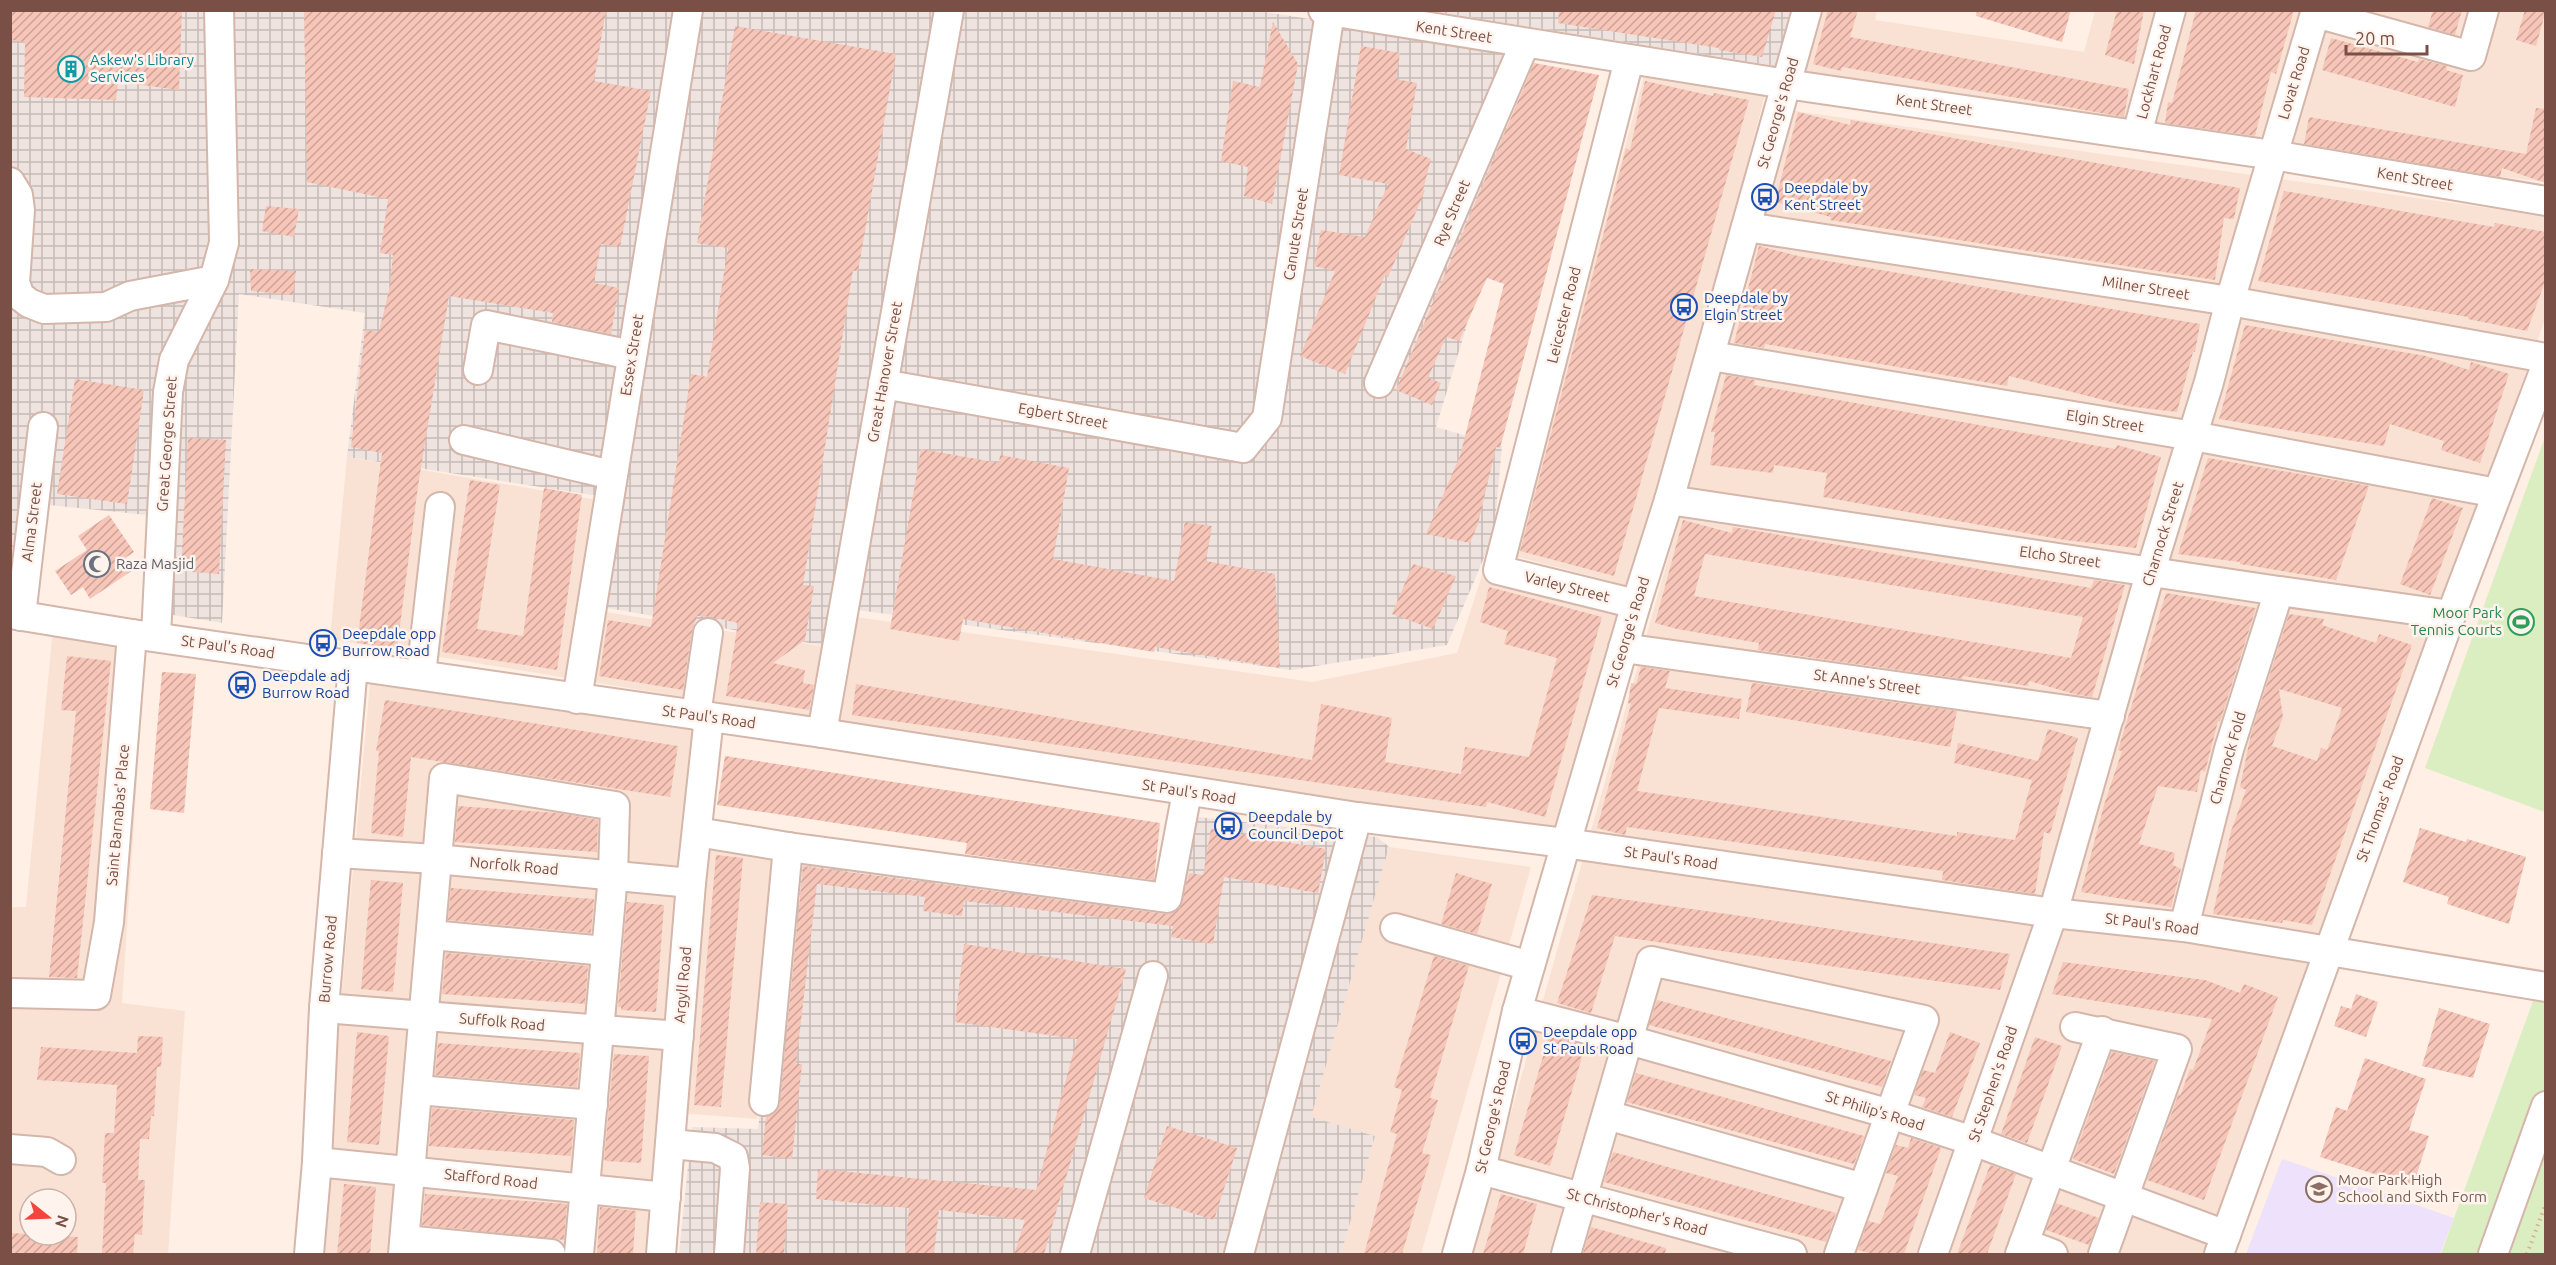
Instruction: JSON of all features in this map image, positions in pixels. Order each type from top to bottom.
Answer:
[{"type":"street","name":"Great George Street","points":[[144,635],[171,372],[174,360],[214,280],[224,243],[219,10]]},
{"type":"street","name":"Essex Street","points":[[578,699],[688,10]]},
{"type":"street","name":"Great Hanover Street","points":[[822,733],[949,10]]},
{"type":"street","name":"St George's Road","points":[[1457,1254],[1481,1170],[1517,1011],[1711,356],[1807,10]]},
{"type":"street","name":"Lockhart Road","points":[[2137,134],[2171,10]]},
{"type":"street","points":[[2316,12],[2471,56],[2484,10]]},
{"type":"street","name":"Kent Street","points":[[1326,11],[1786,84],[2273,155],[2546,201]]},
{"type":"street","name":"Canute Street","points":[[1243,448],[1267,418],[1326,11]]},
{"type":"street","name":"Lovat Road","points":[[2273,155],[2316,12]]},
{"type":"street","name":"Rye Street","points":[[1379,383],[1525,43]]},
{"type":"street","name":"Leicester Road","points":[[1498,570],[1629,60]]},
{"type":"street","name":"Charnock Street","points":[[2053,913],[2273,155]]},
{"type":"street","points":[[10,182],[18,195],[20,210],[15,284],[20,296],[29,303],[44,309],[106,307],[130,296],[214,280]]},
{"type":"street","name":"Milner Street","points":[[1746,227],[2230,301],[2546,358]]},
{"type":"street","points":[[478,369],[486,325],[632,355]]},
{"type":"street","name":"Elgin Street","points":[[1711,356],[2193,435],[2497,493]]},
{"type":"street","name":"St Thomas' Road","points":[[2222,1245],[2451,615],[2546,366]]},
{"type":"street","name":"Egbert Street","points":[[883,384],[1243,448]]},
{"type":"street","name":"Alma Street","points":[[16,615],[43,427]]},
{"type":"street","points":[[464,440],[612,475]]},
{"type":"street","name":"Elcho Street","points":[[1669,500],[2451,615]]},
{"type":"street","points":[[420,675],[440,507]]},
{"type":"street","name":"Varley Street","points":[[1498,570],[1636,604]]},
{"type":"street","name":"Charnock Fold","points":[[2184,927],[2229,749],[2279,591]]},
{"type":"street","name":"St Paul's Road","points":[[16,615],[822,733],[1357,817],[1565,843],[2053,913],[2184,927],[2546,987]]},
{"type":"street","name":"Argyll Road","points":[[661,1254],[697,832],[708,633]]},
{"type":"street","name":"Saint Barnabas' Place","points":[[10,993],[96,994],[109,922],[144,635]]},
{"type":"street","name":"St Anne's Street","points":[[1623,648],[2110,716]]},
{"type":"street","name":"Burrow Road","points":[[309,1254],[317,1162],[324,1008],[337,853],[340,663]]},
{"type":"street","points":[[551,1254],[404,1247],[444,778],[615,806],[600,1030],[579,1254]]},
{"type":"street","points":[[697,832],[788,847],[1167,898],[1187,792]]},
{"type":"street","points":[[1239,1254],[1357,817]]},
{"type":"street","points":[[764,1101],[788,847]]},
{"type":"street","name":"Norfolk Road","points":[[337,853],[436,859],[692,883]]},
{"type":"street","name":"St Stephen's Road","points":[[1934,1253],[2053,913]]},
{"type":"street","points":[[1395,928],[1530,966]]},
{"type":"street","points":[[431,935],[606,951]]},
{"type":"street","points":[[1566,1254],[1652,961],[1924,1020],[1839,1254]]},
{"type":"street","points":[[1075,1254],[1153,976]]},
{"type":"street","name":"Suffolk Road","points":[[324,1008],[679,1036]]},
{"type":"street","name":"St Philip's Road","points":[[1517,1011],[1629,1040],[1890,1114],[1973,1141],[2123,1197],[2222,1245]]},
{"type":"street","points":[[2053,1254],[2022,1249],[2050,1170],[2088,1029],[2177,1049],[2103,1254]]},
{"type":"street","points":[[418,1090],[593,1105]]},
{"type":"street","points":[[2493,1254],[2546,1106]]},
{"type":"street","points":[[1607,1115],[1863,1188]]},
{"type":"street","points":[[670,1144],[715,1148],[733,1157],[735,1168],[729,1254]]},
{"type":"street","points":[[10,1149],[47,1152],[62,1160]]},
{"type":"street","name":"Stafford Road","points":[[317,1162],[666,1197]]},
{"type":"street","name":"St Christopher's Road","points":[[1481,1170],[1792,1254]]},
{"type":"path","points":[[2527,1254],[2546,1203]]},
{"type":"shaded area","points":[[1252,10],[1515,51],[1480,124],[1535,133],[1479,285],[1436,427],[1502,446],[1494,534],[1447,645],[1291,670],[858,610],[832,647],[602,607],[618,499],[347,457],[365,313],[239,294],[222,623],[161,613],[167,517],[29,503],[11,588],[10,11]]},
{"type":"shaded area","points":[[1430,11],[1791,11],[1776,66]]},
{"type":"shaded area","points":[[1818,11],[1877,11],[1875,20],[2084,52],[2095,11],[2545,11],[2545,182],[2256,146],[1800,74]]},
{"type":"shaded area","points":[[1645,73],[1767,87],[1637,588],[1514,556]]},
{"type":"shaded area","points":[[1795,111],[2545,216],[2545,319],[2212,1254],[1471,1254]]},
{"type":"shaded area","points":[[347,457],[598,500],[580,608],[853,651],[856,617],[1312,682],[1457,653],[1483,572],[1618,609],[1557,840],[330,639]]},
{"type":"shaded area","points":[[53,629],[146,642],[122,1003],[185,1011],[168,1254],[11,1254],[10,907],[26,907]]},
{"type":"shaded area","points":[[370,683],[699,727],[690,836],[781,850],[757,1119],[667,1112],[655,1254],[318,1254]]},
{"type":"shaded area","points":[[1190,816],[1377,837],[1389,847],[1311,1117],[1375,1136],[1341,1254],[679,1254],[692,1127],[758,1129],[792,850],[1168,901]]},
{"type":"shaded area","points":[[1389,847],[1531,867],[1421,1254],[1341,1254],[1375,1136],[1310,1118]]},
{"type":"shaded area","name":"Moor Park High School and Sixth Form","points":[[2282,1159],[2454,1218],[2440,1254],[2246,1254]]},
{"type":"green space","name":"Moor Park Tennis Courts","points":[[2545,437],[2545,812],[2425,768]]},
{"type":"green space","points":[[2545,968],[2545,1254],[2441,1254]]},
{"type":"building","name":"Askew's Library Services","points":[[10,10],[182,10],[179,90],[118,82],[116,100],[24,97],[25,42],[10,40]]},
{"type":"building","points":[[304,10],[606,10],[594,81],[651,91],[620,247],[601,244],[594,283],[619,288],[611,334],[552,322],[553,313],[449,296],[418,486],[397,649],[357,643],[382,453],[351,447],[365,330],[379,332],[390,286],[393,255],[380,253],[388,199],[307,182]]},
{"type":"building","points":[[1559,10],[1776,10],[1762,57],[1719,50],[1719,48],[1558,23]]},
{"type":"building","points":[[1828,10],[1858,10],[1850,37],[2129,89],[2124,117],[1842,67],[1841,71],[1813,64]]},
{"type":"building","points":[[1977,10],[2071,10],[2062,42],[1976,16]]},
{"type":"building","points":[[2117,10],[2144,10],[2134,64],[2105,55]]},
{"type":"building","points":[[2196,10],[2294,10],[2276,74],[2271,72],[2255,136],[2165,123],[2168,102],[2172,103]]},
{"type":"building","points":[[2433,10],[2462,10],[2455,35],[2428,27]]},
{"type":"building","points":[[2525,10],[2546,10],[2536,46],[2516,40]]},
{"type":"building","points":[[1273,22],[1298,64],[1272,204],[1244,196],[1248,167],[1221,161],[1233,81],[1260,87]]},
{"type":"building","points":[[735,26],[896,54],[858,271],[853,270],[803,585],[814,586],[805,640],[773,663],[805,670],[803,683],[814,685],[809,710],[726,696],[738,623],[711,617],[697,616],[692,631],[683,690],[599,676],[608,620],[651,627],[691,374],[707,377],[728,248],[697,243]]},
{"type":"building","points":[[2331,38],[2418,62],[2419,59],[2447,66],[2446,70],[2463,75],[2455,107],[2322,70]]},
{"type":"building","points":[[1361,46],[1400,53],[1396,79],[1417,83],[1406,149],[1431,159],[1423,190],[1425,191],[1388,277],[1385,275],[1345,374],[1300,356],[1335,271],[1314,266],[1321,230],[1365,237],[1388,184],[1339,175]]},
{"type":"building","points":[[1534,63],[1599,75],[1500,448],[1496,447],[1478,524],[1470,543],[1426,534],[1460,456],[1504,284],[1487,278],[1459,341],[1446,337],[1428,378],[1441,383],[1432,405],[1396,390]]},
{"type":"building","points":[[1645,81],[1713,96],[1714,93],[1749,100],[1614,576],[1520,551],[1626,148],[1630,150]]},
{"type":"building","points":[[2536,108],[2546,109],[2546,183],[2502,168],[2500,177],[2304,144],[2309,117],[2526,154]]},
{"type":"building","points":[[1798,112],[1850,125],[1851,120],[2240,188],[2234,219],[2224,218],[2215,280],[1830,220],[1831,217],[1775,202]]},
{"type":"building","points":[[2284,191],[2494,227],[2495,223],[2546,232],[2546,279],[2527,331],[2468,319],[2468,317],[2258,281]]},
{"type":"building","points":[[266,206],[299,209],[294,237],[262,231]]},
{"type":"building","points":[[1759,246],[1798,256],[2200,324],[2195,352],[2193,352],[2177,412],[2127,406],[2009,376],[2007,386],[1765,344],[1764,348],[1734,343]]},
{"type":"building","points":[[250,269],[296,271],[293,295],[251,291]]},
{"type":"building","points":[[2245,325],[2426,356],[2469,370],[2471,362],[2509,374],[2480,463],[2441,450],[2444,441],[2390,424],[2384,446],[2219,419]]},
{"type":"building","points":[[1726,375],[1755,380],[1754,385],[2115,449],[2117,445],[2161,457],[2136,548],[2065,540],[1823,497],[1827,473],[1774,465],[1773,473],[1710,465],[1715,432],[1711,432]]},
{"type":"building","points":[[75,379],[144,390],[127,504],[57,494]]},
{"type":"building","points":[[188,438],[226,440],[219,574],[181,571]]},
{"type":"building","points":[[921,449],[999,463],[1000,455],[1069,468],[1053,559],[1174,581],[1185,522],[1212,526],[1206,561],[1275,574],[1280,668],[1155,647],[1154,652],[963,619],[959,641],[890,629]]},
{"type":"building","points":[[2208,458],[2369,486],[2336,580],[2240,564],[2240,562],[2178,554]]},
{"type":"building","points":[[470,480],[500,485],[477,629],[523,636],[544,488],[582,495],[557,670],[442,652]]},
{"type":"building","points":[[2432,498],[2463,508],[2430,595],[2400,584]]},
{"type":"building","name":"Raza Masjid","points":[[109,515],[134,552],[125,558],[133,570],[90,599],[83,587],[71,595],[55,571],[87,550],[78,536]]},
{"type":"building","points":[[1683,520],[1732,533],[1733,527],[2091,588],[2094,580],[2125,585],[2092,697],[2029,681],[2028,686],[1963,676],[1962,679],[1758,650],[1759,643],[1655,623]],"holes":[[[1705,554],[2083,617],[2071,658],[1694,596]]]},
{"type":"building","points":[[1413,564],[1456,576],[1433,629],[1392,614]]},
{"type":"building","points":[[1489,587],[1602,617],[1545,817],[1487,802],[1486,807],[852,715],[856,684],[1312,760],[1321,704],[1392,718],[1385,762],[1461,774],[1465,747],[1529,757],[1557,658],[1504,644],[1508,631],[1480,622]]},
{"type":"building","points":[[2166,593],[2256,608],[2220,722],[2218,721],[2205,772],[2201,770],[2197,792],[2158,786],[2139,844],[2175,853],[2173,865],[2181,869],[2171,907],[2081,892],[2104,805],[2122,751],[2118,750]]},
{"type":"building","points":[[2289,614],[2324,619],[2322,625],[2376,643],[2379,634],[2412,645],[2312,925],[2213,914],[2231,831],[2246,790],[2240,787],[2251,734]],"holes":[[[2279,689],[2342,708],[2327,750],[2321,748],[2317,761],[2272,746],[2283,717]]]},
{"type":"building","points":[[67,656],[111,661],[77,978],[49,977],[76,711],[61,710]]},
{"type":"building","points":[[1641,667],[1670,671],[1665,688],[1742,699],[1739,719],[1659,708],[1637,791],[1957,836],[1957,832],[2015,840],[2032,780],[1954,763],[1958,743],[2038,761],[2048,729],[2078,738],[2050,834],[2044,832],[2035,894],[1942,880],[1943,871],[1627,827],[1625,835],[1597,828],[1631,704],[1628,703],[1631,683],[1636,684]]},
{"type":"building","points":[[162,672],[196,674],[184,813],[150,809]]},
{"type":"building","points":[[1752,683],[1957,711],[1950,747],[1746,712]]},
{"type":"building","points":[[385,700],[678,746],[670,797],[411,757],[403,837],[371,833],[379,751],[376,751]]},
{"type":"building","points":[[725,756],[1160,823],[1154,880],[965,854],[967,843],[717,805]]},
{"type":"building","points":[[458,806],[558,813],[598,820],[597,852],[455,842]]},
{"type":"building","points":[[2420,828],[2526,857],[2509,924],[2447,904],[2449,897],[2403,882]]},
{"type":"building","points":[[1211,829],[1326,849],[1318,893],[1224,877],[1213,944],[1171,937],[1173,926],[964,901],[962,916],[923,911],[925,897],[817,884],[796,1064],[802,1064],[792,1159],[762,1155],[766,1117],[777,1111],[780,1103],[803,866],[1165,914],[1173,913],[1180,908],[1189,873],[1203,875]]},
{"type":"building","points":[[716,855],[743,858],[721,1107],[694,1105]]},
{"type":"building","points":[[1456,873],[1492,884],[1477,934],[1441,924]]},
{"type":"building","points":[[371,880],[403,883],[393,992],[361,989]]},
{"type":"building","points":[[451,888],[594,899],[591,933],[448,920]]},
{"type":"building","points":[[1592,895],[2010,954],[2000,990],[1615,936],[1591,1013],[1557,1003]]},
{"type":"building","points":[[627,902],[664,905],[656,1012],[621,1010],[621,1007],[618,1007]]},
{"type":"building","points":[[964,944],[1126,969],[1044,1254],[1014,1254],[1025,1220],[939,1210],[934,1254],[905,1254],[909,1208],[816,1199],[818,1169],[1036,1190],[1077,1039],[955,1022]]},
{"type":"building","points":[[446,953],[588,966],[585,1004],[442,994]]},
{"type":"building","points":[[1434,956],[1469,966],[1430,1098],[1438,1100],[1422,1153],[1431,1155],[1402,1254],[1364,1254],[1397,1134],[1390,1132],[1402,1090],[1394,1087]]},
{"type":"building","points":[[2063,962],[2205,980],[2240,993],[2244,984],[2278,997],[2204,1200],[2147,1180],[2179,1093],[2180,1096],[2190,1069],[2193,1070],[2212,1019],[2052,994]]},
{"type":"building","points":[[2356,994],[2378,1002],[2366,1037],[2334,1026],[2341,1006],[2351,1009]]},
{"type":"building","points":[[1657,1000],[1891,1061],[1882,1087],[1649,1025]]},
{"type":"building","points":[[2439,1008],[2490,1024],[2473,1078],[2422,1066]]},
{"type":"building","points":[[357,1032],[389,1036],[379,1145],[347,1142]]},
{"type":"building","points":[[1950,1032],[1980,1043],[1952,1117],[1922,1107],[1926,1098],[1914,1095],[1923,1070],[1935,1073]]},
{"type":"building","points":[[138,1036],[163,1037],[161,1067],[157,1067],[154,1116],[151,1116],[149,1139],[140,1139],[138,1180],[145,1180],[142,1235],[135,1234],[133,1254],[102,1254],[106,1183],[102,1183],[105,1133],[114,1133],[117,1085],[37,1080],[41,1047],[137,1053]]},
{"type":"building","points":[[1549,1036],[1582,1045],[1581,1049],[1584,1050],[1550,1166],[1514,1155]]},
{"type":"building","points":[[2035,1037],[2062,1046],[2027,1143],[2001,1134]]},
{"type":"building","points":[[438,1043],[580,1053],[577,1087],[435,1075]]},
{"type":"building","points":[[2112,1052],[2155,1061],[2114,1174],[2073,1159]]},
{"type":"building","points":[[614,1054],[649,1056],[641,1163],[604,1159]]},
{"type":"building","points":[[2365,1058],[2426,1079],[2409,1130],[2429,1136],[2413,1186],[2320,1157],[2336,1107],[2347,1111]]},
{"type":"building","points":[[1636,1073],[1864,1136],[1854,1164],[1627,1102]]},
{"type":"building","points":[[432,1108],[574,1120],[571,1156],[429,1146]]},
{"type":"building","points":[[1167,1126],[1237,1148],[1214,1220],[1144,1198]]},
{"type":"building","points":[[1911,1138],[1941,1148],[1904,1254],[1873,1254],[1858,1250],[1868,1221],[1880,1224],[1898,1176],[1886,1173],[1896,1145],[1908,1148]]},
{"type":"building","points":[[1613,1152],[1836,1213],[1826,1242],[1604,1182]]},
{"type":"building","points":[[1990,1165],[2016,1174],[1987,1254],[1957,1254]]},
{"type":"building","points":[[344,1184],[376,1187],[370,1254],[337,1254]]},
{"type":"building","points":[[425,1194],[567,1204],[564,1240],[422,1225]]},
{"type":"building","points":[[1501,1194],[1537,1204],[1523,1254],[1483,1254]]},
{"type":"building","points":[[760,1202],[788,1204],[784,1254],[756,1254]]},
{"type":"building","points":[[2056,1203],[2099,1218],[2089,1245],[2046,1230]]},
{"type":"building","points":[[600,1207],[636,1211],[633,1254],[597,1254]]},
{"type":"building","points":[[1591,1227],[1666,1248],[1665,1254],[1583,1254]]},
{"type":"building","points":[[11,1233],[18,1233],[18,1247],[77,1247],[77,1254],[10,1254]]},
{"type":"place","name":"Askew's Library Services","points":[[71,69]]},
{"type":"place","name":"Deepdale by Kent Street","points":[[1765,197]]},
{"type":"place","name":"Deepdale by Elgin Street","points":[[1684,307]]},
{"type":"place","name":"Raza Masjid","points":[[97,564]]},
{"type":"place","name":"Moor Park Tennis Courts","points":[[2521,622]]},
{"type":"place","name":"Deepdale opp Burrow Road","points":[[323,643]]},
{"type":"place","name":"Deepdale adj Burrow Road","points":[[242,685]]},
{"type":"place","name":"Deepdale by Council Depot","points":[[1228,826]]},
{"type":"place","name":"Deepdale opp St Pauls Road","points":[[1523,1041]]},
{"type":"place","name":"Moor Park High School and Sixth Form","points":[[2319,1189]]}]
